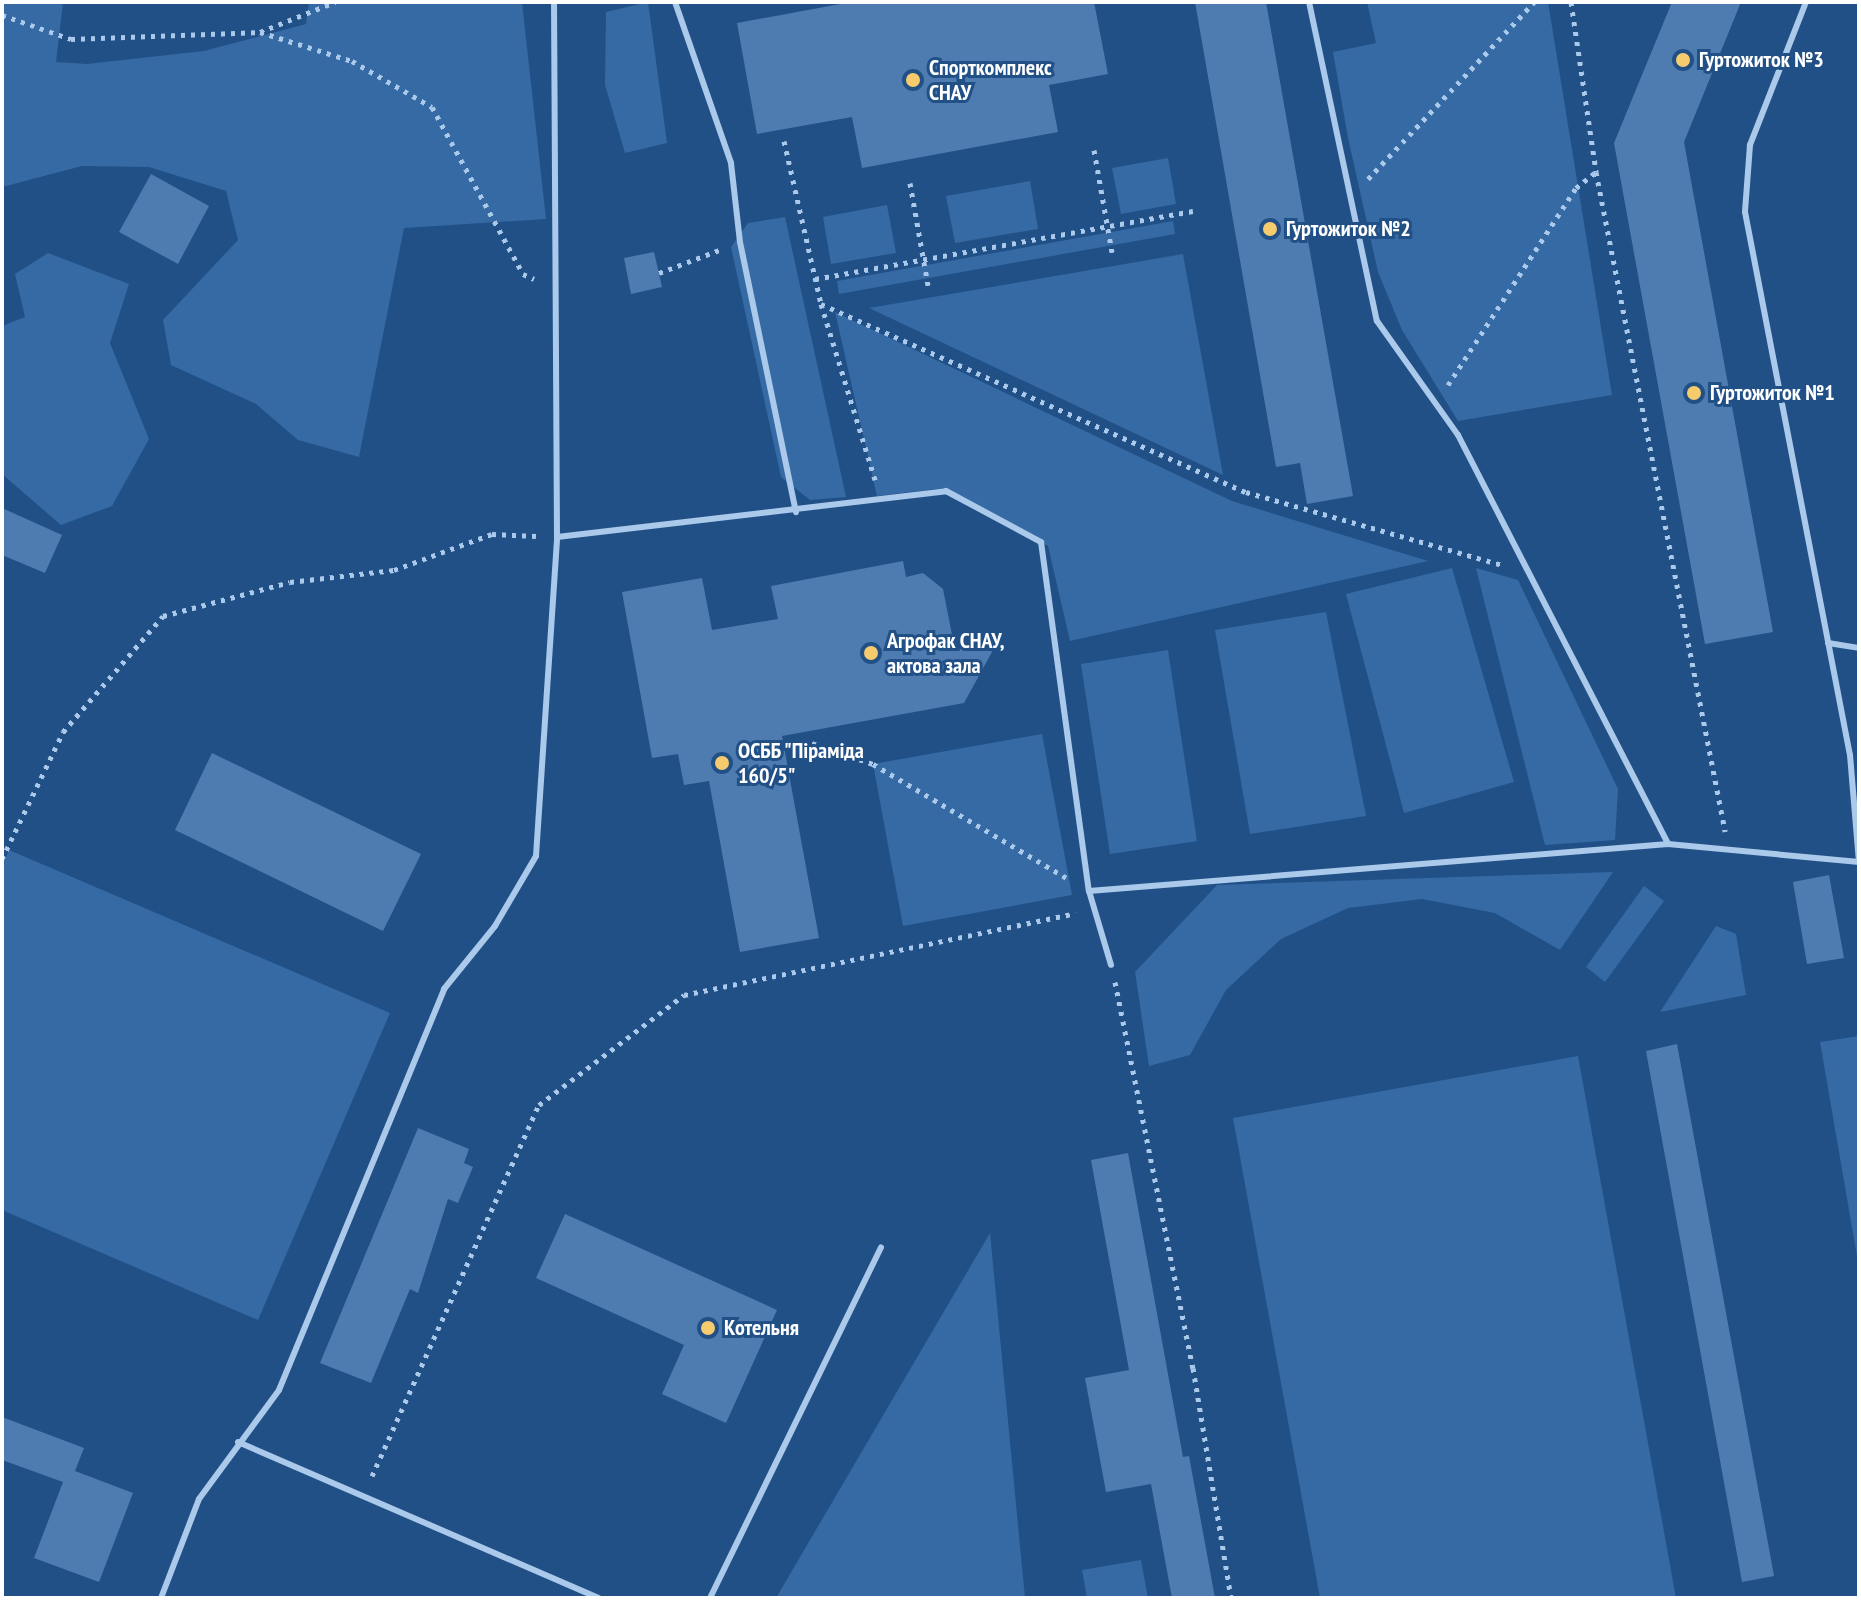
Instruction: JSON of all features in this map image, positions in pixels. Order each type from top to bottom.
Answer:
[{"type":"lane","points":[[161,1598],[199,1499],[279,1390],[444,989],[495,926],[536,856],[557,537],[561,294],[554,2]]},
{"type":"lane","points":[[675,2],[731,163],[740,242],[796,512]]},
{"type":"lane","points":[[1309,2],[1377,321],[1458,435],[1668,844]]},
{"type":"lane","points":[[1089,891],[1668,844],[1859,862],[1850,755],[1745,212],[1750,145],[1806,2]]},
{"type":"lane","points":[[557,537],[883,503],[946,491],[1041,542],[1089,891],[1111,965]]},
{"type":"lane","points":[[1828,643],[1859,648]]},
{"type":"lane","points":[[710,1598],[881,1247]]},
{"type":"lane","points":[[238,1442],[364,1493],[599,1598]]},
{"type":"path","points":[[260,32],[335,2]]},
{"type":"path","points":[[1351,197],[1534,2]]},
{"type":"path","points":[[1571,2],[1596,172],[1729,849]]},
{"type":"path","points":[[2,15],[71,39],[260,32],[352,61],[432,107],[523,274],[561,294]]},
{"type":"path","points":[[784,141],[821,304],[883,503]]},
{"type":"path","points":[[1094,150],[1112,252]]},
{"type":"path","points":[[1435,406],[1576,188],[1596,172]]},
{"type":"path","points":[[910,183],[928,285]]},
{"type":"path","points":[[815,279],[1193,211]]},
{"type":"path","points":[[659,273],[740,242]]},
{"type":"path","points":[[821,304],[1246,492],[1530,574]]},
{"type":"path","points":[[2,859],[63,732],[163,616],[290,582],[394,570],[492,534],[557,537]]},
{"type":"path","points":[[812,743],[873,764],[1089,891]]},
{"type":"path","points":[[364,1493],[539,1105],[684,995],[1093,909]]},
{"type":"path","points":[[1111,965],[1193,1368],[1231,1598]]},
{"type":"shaded area","points":[[2,2],[63,2],[56,62],[87,64],[204,51],[306,24],[309,2],[522,2],[546,219],[404,228],[359,457],[298,440],[256,404],[171,365],[163,320],[238,240],[226,191],[149,167],[82,166],[2,187]]},
{"type":"shaded area","points":[[648,2],[667,143],[625,153],[605,85],[606,12]]},
{"type":"shaded area","points":[[1367,2],[1548,2],[1612,395],[1458,421],[1402,330],[1378,272],[1348,138],[1333,52],[1376,43]]},
{"type":"shaded area","points":[[1168,158],[1176,204],[1121,214],[1112,168]]},
{"type":"shaded area","points":[[1030,181],[1038,229],[955,243],[946,196]]},
{"type":"shaded area","points":[[887,205],[896,253],[831,264],[823,217]]},
{"type":"shaded area","points":[[785,217],[846,497],[810,500],[781,477],[731,247],[748,223]]},
{"type":"shaded area","points":[[1173,221],[1175,234],[839,294],[837,281]]},
{"type":"shaded area","points":[[48,253],[129,284],[110,343],[149,439],[112,506],[61,525],[2,474],[2,326],[25,317],[15,274]]},
{"type":"shaded area","points":[[1183,254],[1223,475],[869,308]]},
{"type":"shaded area","points":[[835,312],[1232,501],[1428,561],[1070,641],[1048,546],[936,489],[877,496]]},
{"type":"shaded area","points":[[1452,568],[1514,782],[1404,813],[1346,594]]},
{"type":"shaded area","points":[[1476,568],[1518,580],[1618,789],[1615,840],[1545,845]]},
{"type":"shaded area","points":[[1326,612],[1366,816],[1250,834],[1215,630]]},
{"type":"shaded area","points":[[1168,650],[1197,841],[1110,854],[1081,664]]},
{"type":"shaded area","points":[[1042,734],[1072,895],[903,926],[873,764]]},
{"type":"shaded area","points":[[9,850],[390,1013],[258,1320],[2,1210],[2,867]]},
{"type":"shaded area","points":[[1613,872],[1560,950],[1495,913],[1422,899],[1348,908],[1281,939],[1226,990],[1190,1055],[1149,1066],[1135,972],[1217,885]]},
{"type":"shaded area","points":[[1644,886],[1664,901],[1605,982],[1586,967]]},
{"type":"shaded area","points":[[1716,926],[1736,934],[1746,995],[1660,1012]]},
{"type":"shaded area","points":[[1859,1036],[1859,1268],[1820,1042]]},
{"type":"shaded area","points":[[1578,1056],[1676,1598],[1320,1598],[1233,1118]]},
{"type":"shaded area","points":[[990,1233],[1025,1598],[776,1598]]},
{"type":"shaded area","points":[[1141,1560],[1148,1598],[1087,1598],[1082,1570]]},
{"type":"building","name":"Спорткомплекс СНАУ","points":[[851,2],[1094,2],[1108,74],[1049,85],[1058,132],[862,168],[852,117],[757,134],[737,23]]},
{"type":"building","name":"Гуртожиток №2","points":[[1195,2],[1266,2],[1353,496],[1307,504],[1300,463],[1276,467]]},
{"type":"building","name":"Гуртожиток №1","points":[[1672,2],[1741,2],[1684,142],[1773,632],[1705,644],[1614,143]]},
{"type":"building","points":[[151,174],[209,206],[178,264],[119,232]]},
{"type":"building","points":[[654,252],[662,287],[631,294],[624,258]]},
{"type":"building","points":[[2,508],[62,535],[45,573],[2,555]]},
{"type":"building","points":[[903,561],[906,577],[923,573],[943,589],[955,650],[998,641],[964,703],[782,736],[819,938],[740,952],[709,781],[684,785],[678,754],[652,758],[622,592],[702,578],[712,630],[778,619],[771,586]]},
{"type":"building","points":[[212,753],[421,854],[383,931],[175,830]]},
{"type":"building","points":[[1829,875],[1844,958],[1807,964],[1793,882]]},
{"type":"building","points":[[1677,1044],[1774,1576],[1742,1582],[1646,1051]]},
{"type":"building","points":[[418,1128],[469,1149],[464,1163],[473,1167],[458,1203],[448,1199],[418,1293],[410,1289],[371,1383],[320,1363]]},
{"type":"building","points":[[1128,1153],[1183,1457],[1189,1456],[1215,1598],[1172,1598],[1151,1484],[1106,1492],[1085,1378],[1129,1370],[1091,1160]]},
{"type":"building","name":"Котельня","points":[[565,1214],[777,1310],[726,1423],[662,1394],[684,1345],[536,1278]]},
{"type":"building","points":[[2,1417],[84,1448],[75,1471],[133,1493],[99,1582],[34,1558],[63,1482],[2,1460]]},
{"type":"place","name":"Гуртожиток №3","points":[[1683,60]]},
{"type":"place","name":"Спорткомплекс СНАУ","points":[[913,80]]},
{"type":"place","name":"Гуртожиток №2","points":[[1270,229]]},
{"type":"place","name":"Гуртожиток №1","points":[[1694,393]]},
{"type":"place","name":"Агрофак СНАУ, актова зала","points":[[871,653]]},
{"type":"place","name":"ОСББ \"Піраміда 160/5\"","points":[[722,763]]},
{"type":"place","name":"Котельня","points":[[708,1328]]}]
